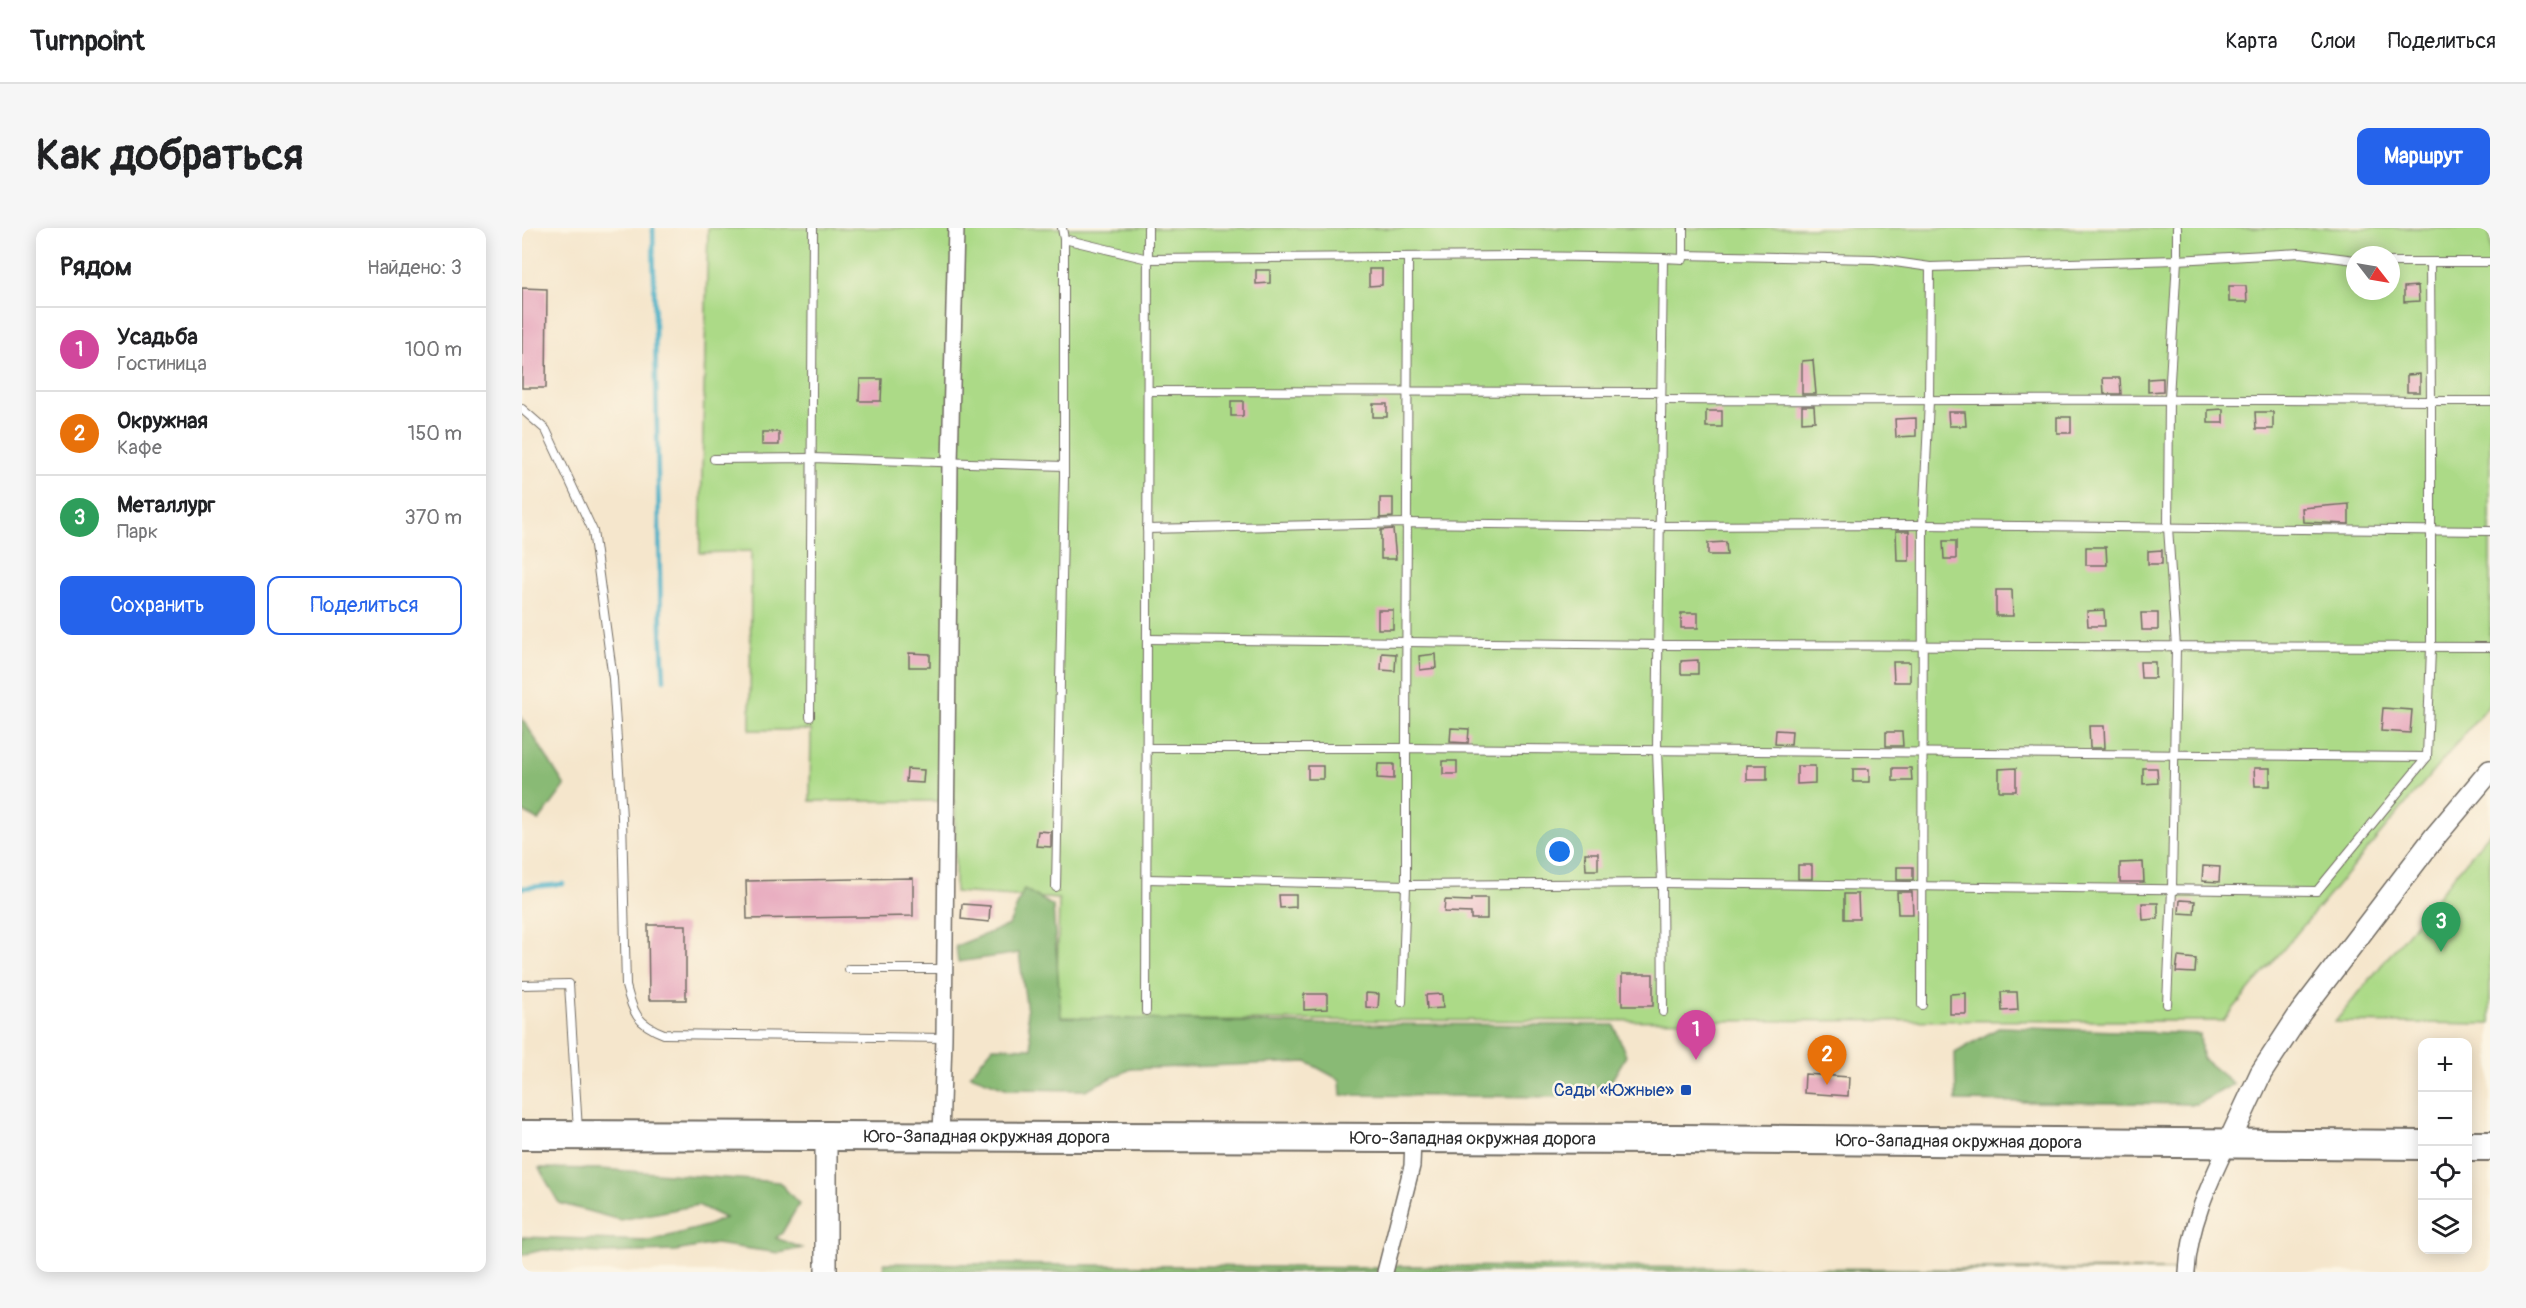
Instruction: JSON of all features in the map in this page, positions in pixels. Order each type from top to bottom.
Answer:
[{"type":"highway","name":"Юго-Западная окружная дорога","points":[[522,1135],[2418,1145]]},
{"type":"highway","points":[[2472,1146],[2490,1146]]},
{"type":"street","points":[[941,1137],[956,228]]},
{"type":"street","points":[[2187,1272],[2188,1249],[2207,1189],[2261,1073],[2289,1029],[2433,839],[2490,771]]},
{"type":"street","points":[[826,1137],[826,1272]]},
{"type":"street","points":[[1385,1272],[1412,1166],[1413,1139]]},
{"type":"lane","points":[[810,717],[813,228]]},
{"type":"lane","points":[[1056,887],[1064,466],[1064,239],[1062,228]]},
{"type":"lane","points":[[1146,1011],[1148,228]]},
{"type":"lane","points":[[1064,239],[1148,259],[1408,256],[1683,259],[1683,228]]},
{"type":"lane","points":[[2167,1004],[2172,889],[2176,647],[2168,528],[2169,398],[2177,228]]},
{"type":"lane","points":[[1683,255],[1874,259],[1930,267],[2177,260],[2300,253],[2346,259]]},
{"type":"lane","points":[[1402,1002],[1407,885],[1408,256]]},
{"type":"lane","points":[[1663,258],[1657,750],[1662,883],[1663,1012]]},
{"type":"lane","points":[[2400,262],[2490,262]]},
{"type":"lane","points":[[1147,879],[1407,885],[1662,883],[2317,891],[2427,757],[2432,531],[2430,262]]},
{"type":"lane","points":[[1922,1005],[1923,525],[1929,401],[1930,267]]},
{"type":"lane","points":[[1148,391],[1407,391],[1929,401],[2169,398],[2490,401]]},
{"type":"lane","points":[[522,410],[546,430],[593,531],[613,679],[622,817],[626,986],[632,1011],[646,1027],[664,1034],[944,1038]]},
{"type":"lane","points":[[714,459],[812,458],[1064,466]]},
{"type":"lane","points":[[1147,530],[1407,523],[1659,526],[1923,525],[2490,531]]},
{"type":"lane","points":[[1148,639],[1658,645],[2490,647]]},
{"type":"lane","points":[[1148,748],[1406,748],[2427,757]]},
{"type":"lane","points":[[849,969],[944,969]]},
{"type":"lane","points":[[522,985],[569,984],[579,1136]]},
{"type":"green space","points":[[708,228],[2490,228],[2490,704],[2223,1021],[1056,1020],[1059,899],[955,892],[955,801],[810,801],[811,730],[750,730],[751,551],[700,553]]},
{"type":"green space","points":[[522,718],[565,786],[539,821],[522,811]]},
{"type":"green space","points":[[2490,832],[2490,1024],[2335,1022]]},
{"type":"green space","points":[[1024,889],[1053,906],[1061,1017],[1320,1024],[1614,1025],[1626,1056],[1610,1083],[1563,1097],[1341,1095],[1340,1080],[1307,1062],[1131,1069],[1085,1090],[1008,1089],[970,1075],[993,1047],[1032,1048],[1019,953],[958,962],[956,946],[1009,925]]},
{"type":"green space","points":[[2000,1027],[2200,1034],[2202,1058],[2234,1084],[2197,1104],[1956,1101],[1955,1053]]},
{"type":"green space","points":[[539,1168],[600,1169],[779,1182],[799,1204],[782,1233],[776,1238],[802,1248],[779,1253],[715,1244],[675,1251],[602,1253],[542,1250],[522,1255],[522,1237],[650,1241],[706,1226],[725,1218],[698,1205],[620,1220],[559,1203]]},
{"type":"green space","points":[[884,1263],[1378,1268],[1378,1272],[884,1272]]},
{"type":"green space","points":[[1393,1266],[2177,1270],[1392,1272]]},
{"type":"building","points":[[1369,269],[1382,269],[1382,285],[1369,286]]},
{"type":"building","points":[[1256,270],[1270,270],[1270,283],[1256,284]]},
{"type":"building","points":[[2229,286],[2246,286],[2247,302],[2229,302]]},
{"type":"building","points":[[2418,286],[2419,301],[2404,302],[2404,287]]},
{"type":"building","points":[[522,288],[547,289],[546,388],[522,388]]},
{"type":"building","points":[[1813,360],[1816,394],[1802,394],[1802,361]]},
{"type":"building","points":[[2420,374],[2420,392],[2407,392],[2407,375]]},
{"type":"building","points":[[2103,378],[2120,378],[2121,394],[2104,394]]},
{"type":"building","points":[[2163,378],[2163,391],[2148,392],[2148,379]]},
{"type":"building","points":[[860,379],[882,379],[881,401],[859,401]]},
{"type":"building","points":[[1231,401],[1243,401],[1243,416],[1231,416]]},
{"type":"building","points":[[1373,404],[1387,404],[1387,417],[1373,417]]},
{"type":"building","points":[[1802,406],[1814,406],[1815,421],[1802,422]]},
{"type":"building","points":[[2223,409],[2223,423],[2208,423],[2208,410]]},
{"type":"building","points":[[1706,411],[1722,411],[1722,427],[1706,427]]},
{"type":"building","points":[[1948,412],[1965,412],[1966,426],[1949,426]]},
{"type":"building","points":[[2255,412],[2273,412],[2273,429],[2256,429]]},
{"type":"building","points":[[2057,417],[2071,417],[2071,433],[2057,433]]},
{"type":"building","points":[[1916,418],[1916,436],[1896,437],[1895,419]]},
{"type":"building","points":[[762,432],[779,432],[779,445],[762,445]]},
{"type":"building","points":[[1380,498],[1393,498],[1393,517],[1380,518]]},
{"type":"building","points":[[2349,504],[2349,524],[2303,522],[2302,508]]},
{"type":"building","points":[[1393,529],[1396,559],[1381,559],[1381,530]]},
{"type":"building","points":[[1896,531],[1909,531],[1909,561],[1897,561]]},
{"type":"building","points":[[1943,541],[1956,541],[1956,559],[1944,559]]},
{"type":"building","points":[[1726,542],[1727,555],[1708,555],[1708,543]]},
{"type":"building","points":[[2086,547],[2106,547],[2107,565],[2086,565]]},
{"type":"building","points":[[2162,550],[2162,564],[2148,564],[2148,551]]},
{"type":"building","points":[[1996,590],[2012,590],[2013,616],[1996,616]]},
{"type":"building","points":[[1378,610],[1393,610],[1393,629],[1378,629]]},
{"type":"building","points":[[2104,610],[2105,626],[2088,626],[2087,611]]},
{"type":"building","points":[[1681,613],[1698,613],[1698,628],[1681,628]]},
{"type":"building","points":[[2141,613],[2158,613],[2158,630],[2142,630]]},
{"type":"building","points":[[909,653],[930,654],[930,667],[909,667]]},
{"type":"building","points":[[1382,653],[1396,654],[1395,671],[1381,670]]},
{"type":"building","points":[[1435,654],[1436,668],[1420,670],[1419,656]]},
{"type":"building","points":[[1698,660],[1698,674],[1681,674],[1681,661]]},
{"type":"building","points":[[1893,662],[1910,662],[1910,682],[1894,682]]},
{"type":"building","points":[[2140,662],[2155,662],[2155,678],[2141,678]]},
{"type":"building","points":[[2383,708],[2412,710],[2410,733],[2381,731]]},
{"type":"building","points":[[2089,726],[2104,726],[2105,748],[2090,748]]},
{"type":"building","points":[[1451,728],[1469,729],[1468,743],[1450,742]]},
{"type":"building","points":[[1776,730],[1792,731],[1791,745],[1775,744]]},
{"type":"building","points":[[1886,732],[1902,732],[1903,746],[1886,746]]},
{"type":"building","points":[[1443,761],[1457,761],[1457,774],[1443,774]]},
{"type":"building","points":[[1378,764],[1394,764],[1394,779],[1377,778]]},
{"type":"building","points":[[1747,765],[1767,765],[1767,780],[1747,780]]},
{"type":"building","points":[[1308,766],[1323,766],[1323,779],[1308,779]]},
{"type":"building","points":[[1797,766],[1815,766],[1815,783],[1797,784]]},
{"type":"building","points":[[1893,768],[1911,768],[1912,781],[1893,781]]},
{"type":"building","points":[[2016,768],[2016,791],[1999,791],[1999,769]]},
{"type":"building","points":[[2143,768],[2157,768],[2158,783],[2143,784]]},
{"type":"building","points":[[2254,768],[2270,768],[2270,786],[2255,786]]},
{"type":"building","points":[[907,769],[924,770],[923,783],[906,782]]},
{"type":"building","points":[[1853,769],[1869,769],[1869,782],[1853,782]]},
{"type":"building","points":[[1038,831],[1051,832],[1051,847],[1036,846]]},
{"type":"building","points":[[1585,853],[1598,853],[1598,870],[1586,870]]},
{"type":"building","points":[[2143,862],[2144,882],[2120,882],[2120,863]]},
{"type":"building","points":[[1798,865],[1812,865],[1812,879],[1798,879]]},
{"type":"building","points":[[2203,866],[2220,867],[2219,882],[2202,881]]},
{"type":"building","points":[[1897,867],[1913,867],[1913,880],[1897,880]]},
{"type":"building","points":[[913,878],[913,916],[747,919],[746,881]]},
{"type":"building","points":[[1897,892],[1912,892],[1913,914],[1898,914]]},
{"type":"building","points":[[1844,894],[1858,894],[1859,919],[1844,919]]},
{"type":"building","points":[[1279,895],[1296,895],[1296,907],[1280,908]]},
{"type":"building","points":[[1471,898],[1487,898],[1487,919],[1471,919],[1471,913],[1444,912],[1445,900],[1471,901]]},
{"type":"building","points":[[2180,900],[2195,901],[2194,914],[2179,913]]},
{"type":"building","points":[[2142,903],[2158,903],[2158,919],[2143,920]]},
{"type":"building","points":[[962,904],[990,906],[989,922],[961,919]]},
{"type":"building","points":[[648,925],[686,925],[686,1000],[649,1000]]},
{"type":"building","points":[[2178,957],[2196,959],[2195,973],[2176,972]]},
{"type":"building","points":[[1622,974],[1653,974],[1653,1006],[1622,1006]]},
{"type":"building","points":[[2001,992],[2017,992],[2018,1010],[2002,1011]]},
{"type":"building","points":[[1366,993],[1379,994],[1378,1008],[1366,1007]]},
{"type":"building","points":[[1966,993],[1966,1014],[1950,1014],[1950,994]]},
{"type":"building","points":[[1304,994],[1327,994],[1327,1009],[1304,1010]]},
{"type":"building","points":[[1442,994],[1443,1008],[1427,1009],[1426,995]]},
{"type":"building","points":[[1805,1074],[1849,1077],[1848,1096],[1804,1093]]},
{"type":"waterway","points":[[653,228],[664,680]]},
{"type":"waterway","points":[[522,888],[563,884]]},
{"type":"place","name":"Металлург","points":[[2441,952]]},
{"type":"place","name":"Усадьба","points":[[1696,1060]]},
{"type":"place","name":"Окружная","points":[[1827,1085]]},
{"type":"place","name":"Сады «Южные»","points":[[1686,1090]]}]
